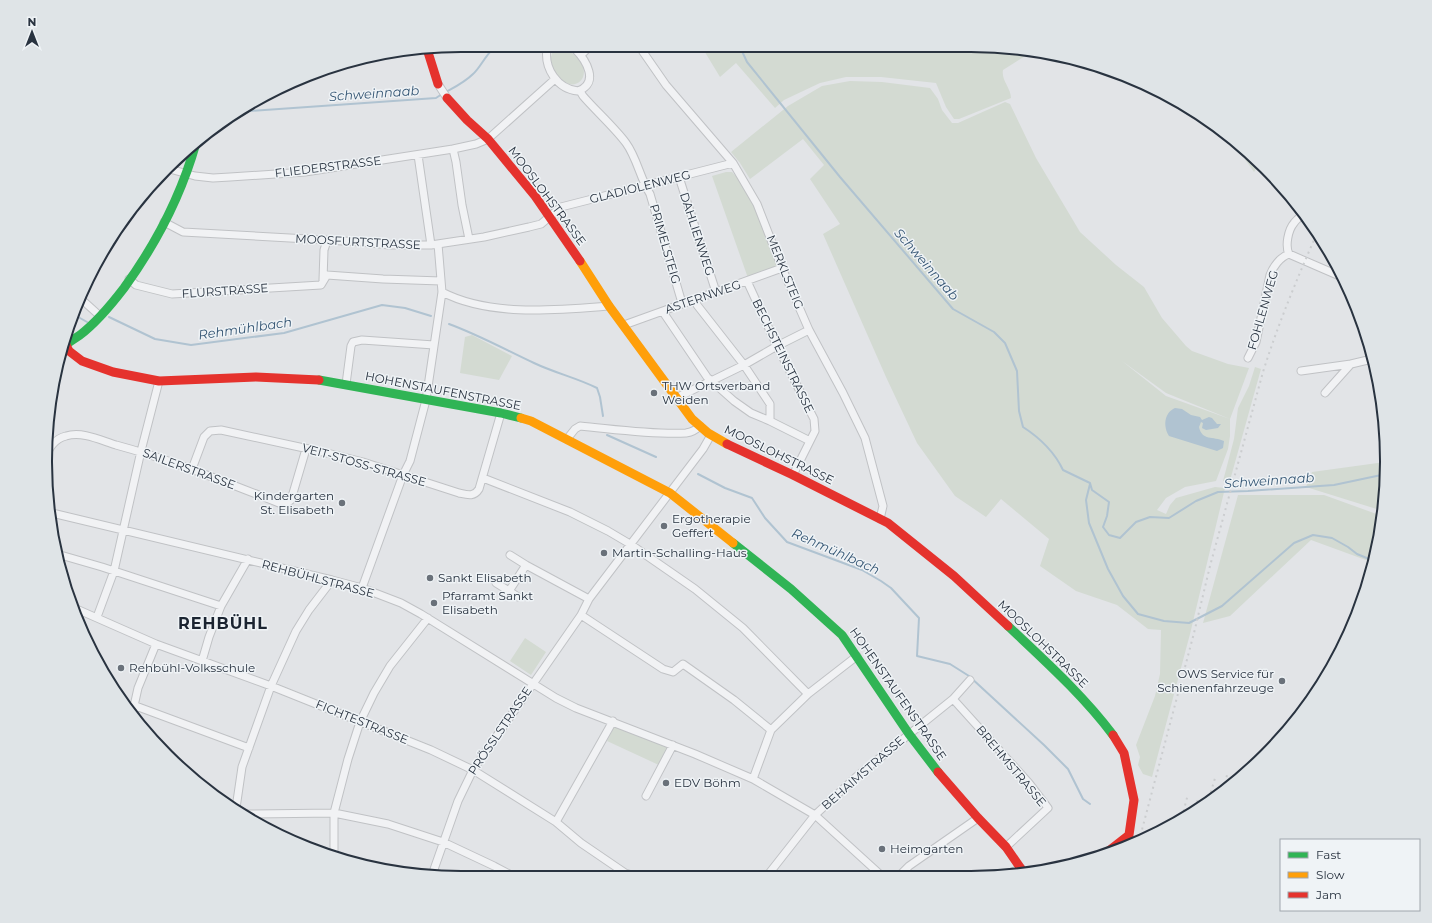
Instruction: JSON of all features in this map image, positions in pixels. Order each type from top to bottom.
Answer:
[{"type":"street","points":[[547,52],[548,68],[555,79],[565,88],[580,91],[585,88],[590,73],[587,64],[578,52]]},
{"type":"street","points":[[581,55],[584,52]]},
{"type":"street","name":"MERKLSTEIG","points":[[643,52],[666,85],[734,163],[757,204],[782,268],[809,330],[843,392],[865,438],[883,506],[880,519]]},
{"type":"street","name":"MOOSLOHSTRASSE","points":[[428,54],[438,84],[447,98],[467,120],[488,139],[550,215],[609,306],[692,419],[710,435],[720,441],[793,475],[888,523],[922,550],[998,617],[1055,671],[1100,718],[1124,753],[1128,767],[1134,800],[1128,839]]},
{"type":"street","points":[[488,139],[555,79]]},
{"type":"street","name":"PRIMELSTEIG","points":[[580,91],[626,143],[650,194],[682,303]]},
{"type":"street","name":"FLIEDERSTRASSE","points":[[174,170],[195,176],[213,178],[304,172],[453,149],[476,144],[488,139]]},
{"type":"street","points":[[453,149],[469,239]]},
{"type":"street","points":[[70,341],[84,332],[100,316],[146,255],[187,174],[193,152]]},
{"type":"street","points":[[362,588],[403,475],[410,461],[426,400],[442,292],[435,244],[418,155]]},
{"type":"street","name":"GLADIOLENWEG","points":[[550,215],[561,207],[734,163]]},
{"type":"street","name":"DAHLIENWEG","points":[[679,177],[716,292]]},
{"type":"street","name":"MOOSFURTSTRASSE","points":[[164,222],[183,232],[389,245],[435,244],[469,239],[540,224],[550,215]]},
{"type":"street","points":[[1299,218],[1293,223],[1290,229],[1287,247],[1289,254],[1334,274]]},
{"type":"street","points":[[323,282],[324,250],[327,241]]},
{"type":"street","name":"FOHLENWEG","points":[[1248,358],[1256,342],[1273,269],[1282,258],[1289,254]]},
{"type":"street","name":"ASTERNWEG","points":[[624,325],[782,268]]},
{"type":"street","name":"FLURSTRASSE","points":[[129,279],[136,286],[172,294],[314,286],[321,285],[327,275],[383,280],[441,281]]},
{"type":"street","name":"BECHSTEINSTRASSE","points":[[747,281],[777,346],[814,419],[815,431],[793,475]]},
{"type":"street","points":[[442,292],[462,301],[487,307],[535,310],[609,306]]},
{"type":"street","points":[[696,299],[697,305],[744,365],[770,404],[770,421]]},
{"type":"street","points":[[84,302],[100,316]]},
{"type":"street","points":[[663,310],[683,343],[707,377],[739,405],[752,413],[810,441]]},
{"type":"street","points":[[676,398],[744,365],[809,330]]},
{"type":"street","points":[[346,384],[351,346],[354,342],[362,340],[434,345]]},
{"type":"street","name":"HOHENSTAUFENSTRASSE","points":[[68,349],[82,361],[95,366],[113,372],[159,381],[256,377],[316,379],[501,413],[531,421],[670,493],[791,589],[842,635],[909,734],[940,774],[978,818],[1006,847],[1020,867]]},
{"type":"street","points":[[1301,371],[1367,360]]},
{"type":"street","points":[[1326,393],[1351,364]]},
{"type":"street","points":[[96,617],[114,571],[141,451],[159,381]]},
{"type":"street","name":"VEIT-STOSS-STRASSE","points":[[192,469],[204,437],[210,431],[221,430],[349,458],[466,495],[472,495],[477,492],[483,478],[501,413]]},
{"type":"street","points":[[567,439],[575,428],[580,426],[650,432],[686,433],[696,430],[700,426]]},
{"type":"street","name":"SAILERSTRASSE","points":[[53,444],[58,439],[66,436],[75,434],[86,436],[141,451],[279,502],[287,503],[291,500],[306,448]]},
{"type":"street","name":"PRÖSSLSTRASSE","points":[[434,870],[458,801],[473,770],[580,615],[589,599],[703,449],[710,435]]},
{"type":"street","points":[[483,478],[570,512],[630,544],[695,589],[743,628],[808,694]]},
{"type":"street","name":"REHBÜHLSTRASSE","points":[[56,514],[332,580],[362,588],[401,603],[428,618],[532,683],[576,708],[673,745],[752,779],[815,815],[876,871]]},
{"type":"street","points":[[510,554],[526,565],[589,599]]},
{"type":"street","points":[[63,556],[221,606]]},
{"type":"street","points":[[202,661],[209,637],[221,606],[248,559]]},
{"type":"street","points":[[509,591],[526,565]]},
{"type":"street","points":[[237,804],[242,767],[271,686],[296,631],[309,610],[332,580]]},
{"type":"street","points":[[496,583],[518,597]]},
{"type":"street","name":"FICHTESTRASSE","points":[[80,610],[156,644],[271,686],[431,750],[473,770],[556,822],[581,843],[621,871]]},
{"type":"street","points":[[580,615],[663,669],[673,672],[682,664],[734,700],[771,730]]},
{"type":"street","points":[[334,850],[334,813],[348,759],[360,722],[374,693],[390,666],[428,618]]},
{"type":"street","points":[[156,644],[142,676],[133,704],[249,748]]},
{"type":"street","points":[[752,779],[771,730],[808,694],[857,656]]},
{"type":"street","name":"BEHAIMSTRASSE","points":[[771,871],[815,815],[856,777],[953,699],[970,680]]},
{"type":"street","name":"BREHMSTRASSE","points":[[953,699],[1029,783],[1048,808],[1006,847]]},
{"type":"street","points":[[556,822],[613,721]]},
{"type":"street","points":[[646,796],[673,745]]},
{"type":"street","points":[[254,814],[334,813],[388,824],[443,842],[503,871]]},
{"type":"street","points":[[904,871],[978,818]]},
{"type":"street","points":[[1119,843],[1129,835]]},
{"type":"shaded area","points":[[553,52],[570,52],[578,59],[583,68],[584,75],[580,81],[575,84],[568,84],[560,79],[551,65]]},
{"type":"shaded area","points":[[705,52],[970,52],[1025,56],[1003,70],[1003,77],[1011,94],[1011,98],[959,119],[954,119],[946,107],[936,83],[881,77],[846,77],[820,83],[784,100],[775,108],[736,63],[720,77]]},
{"type":"shaded area","points":[[850,81],[882,82],[930,88],[938,99],[942,110],[952,123],[958,123],[1005,102],[1010,104],[1036,158],[1080,232],[1116,265],[1144,287],[1162,318],[1192,351],[1228,364],[1249,368],[1230,419],[1228,449],[1216,481],[1185,487],[1166,498],[1157,510],[1166,514],[1170,505],[1176,498],[1215,487],[1225,488],[1190,634],[1152,777],[1143,774],[1138,765],[1140,757],[1136,745],[1155,696],[1160,674],[1161,630],[1148,629],[1117,605],[1076,591],[1040,566],[1049,539],[1001,499],[986,517],[955,496],[917,443],[886,377],[823,234],[840,224],[810,179],[824,165],[803,139],[750,179],[731,152],[788,106],[822,86]],"holes":[[[1122,361],[1166,393],[1230,419],[1166,396]]]},
{"type":"shaded area","points":[[1242,155],[1256,168],[1254,172]]},
{"type":"shaded area","points":[[732,172],[740,180],[747,191],[759,216],[777,266],[748,278],[712,176]]},
{"type":"shaded area","points":[[472,335],[512,356],[499,380],[460,373],[465,337]]},
{"type":"shaded area","points":[[1255,367],[1261,369],[1229,484],[1223,481],[1234,439],[1238,408],[1249,386]]},
{"type":"shaded area","points":[[1380,463],[1377,509],[1306,487],[1312,472]]},
{"type":"shaded area","points":[[1238,495],[1324,495],[1376,514],[1367,561],[1311,540],[1230,616],[1203,623]]},
{"type":"shaded area","points":[[525,638],[546,652],[531,675],[510,661]]},
{"type":"shaded area","points":[[615,725],[669,747],[661,766],[607,741]]},
{"type":"water","points":[[1175,408],[1182,409],[1191,415],[1200,417],[1202,420],[1209,417],[1212,418],[1217,424],[1221,424],[1218,428],[1206,430],[1202,428],[1203,423],[1201,422],[1199,427],[1200,431],[1205,436],[1224,441],[1223,448],[1217,451],[1169,436],[1165,424],[1167,416],[1171,410]]},
{"type":"waterway","name":"Schweinnaab","points":[[446,92],[470,77],[490,52]]},
{"type":"waterway","name":"Schweinnaab","points":[[742,52],[747,62],[840,177],[953,309],[994,332],[1005,343],[1017,371],[1019,411],[1023,427],[1046,446],[1063,470],[1090,483],[1092,490],[1109,502],[1107,516],[1103,527],[1109,535],[1120,538],[1136,522],[1150,517],[1169,518],[1196,501],[1218,492],[1334,485],[1379,475]]},
{"type":"waterway","name":"Schweinnaab","points":[[250,111],[436,98],[442,94]]},
{"type":"waterway","name":"Rehmühlbach","points":[[109,317],[155,339],[191,345],[284,333],[382,305],[405,308],[431,316]]},
{"type":"waterway","name":"Rehmühlbach","points":[[79,317],[87,322]]},
{"type":"waterway","name":"Rehmühlbach","points":[[449,324],[542,367],[597,388],[603,416]]},
{"type":"waterway","name":"Rehmühlbach","points":[[607,435],[656,457]]},
{"type":"waterway","name":"Rehmühlbach","points":[[698,474],[725,488],[752,498],[765,518],[787,542],[862,570],[891,588],[919,618],[917,656],[950,664],[969,676],[1068,769],[1083,799],[1090,804]]},
{"type":"waterway","points":[[1090,484],[1086,500],[1089,523],[1108,569],[1123,596],[1138,614],[1164,621],[1189,623],[1222,606],[1294,543],[1313,535],[1332,538],[1357,554],[1368,559]]},
{"type":"railway","points":[[1141,834],[1194,633],[1210,566],[1263,372],[1288,302],[1314,239]]},
{"type":"railway","points":[[1211,793],[1216,775]]},
{"type":"railway","points":[[1226,781],[1227,775]]},
{"type":"railway","points":[[1184,811],[1188,794]]},
{"type":"railway","points":[[1197,803],[1198,797]]},
{"type":"traffic: fast","points":[[71,341],[98,319],[136,271],[157,237],[175,201],[193,152]]},
{"type":"traffic: fast","points":[[319,380],[501,413],[521,418]]},
{"type":"traffic: fast","points":[[733,543],[791,589],[842,635],[909,734],[938,772]]},
{"type":"traffic: fast","points":[[1008,626],[1050,665],[1089,706],[1113,735]]},
{"type":"traffic: slow","points":[[580,261],[609,306],[692,419],[708,433],[727,444]]},
{"type":"traffic: slow","points":[[521,418],[531,421],[670,493],[733,543]]},
{"type":"traffic: jam","points":[[428,54],[438,84]]},
{"type":"traffic: jam","points":[[447,98],[467,120],[488,139],[535,196],[580,261]]},
{"type":"traffic: jam","points":[[68,349],[82,361],[113,372],[159,381],[256,377],[319,380]]},
{"type":"traffic: jam","points":[[727,444],[793,475],[888,523],[954,576],[1008,626]]},
{"type":"traffic: jam","points":[[1113,735],[1124,753],[1134,800],[1129,835],[1119,843]]},
{"type":"traffic: jam","points":[[938,772],[978,818],[1006,847],[1020,867]]},
{"type":"place","name":"THW Ortsverband Weiden","points":[[654,393]]},
{"type":"place","name":"Kindergarten St. Elisabeth","points":[[342,503]]},
{"type":"place","name":"Ergotherapie Geffert","points":[[664,526]]},
{"type":"place","name":"Martin-Schalling-Haus","points":[[604,553]]},
{"type":"place","name":"Sankt Elisabeth","points":[[430,578]]},
{"type":"place","name":"Pfarramt Sankt Elisabeth","points":[[434,603]]},
{"type":"place","name":"Rehbühl-Volksschule","points":[[121,668]]},
{"type":"place","name":"OWS Service für Schienenfahrzeuge","points":[[1282,681]]},
{"type":"place","name":"EDV Böhm","points":[[666,783]]},
{"type":"place","name":"Heimgarten","points":[[882,849]]},
{"type":"district","name":"REHBÜHL","points":[[223,623]]}]
